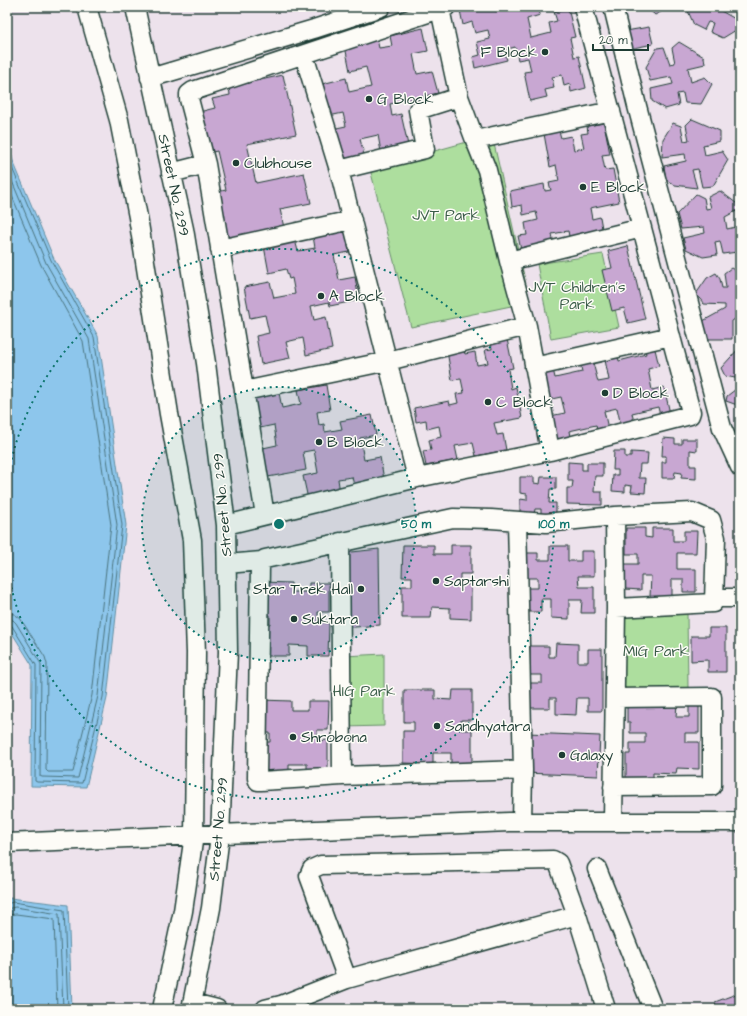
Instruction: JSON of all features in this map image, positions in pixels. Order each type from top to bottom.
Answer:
[{"type":"street","points":[[87,7],[119,120],[138,217],[168,414],[192,540],[196,653],[194,835],[183,911],[162,1009]]},
{"type":"street","name":"Street No. 299","points":[[135,7],[184,229],[206,363],[226,525],[228,652],[220,835],[211,908],[192,1006]]},
{"type":"street","points":[[150,78],[314,29],[381,7]]},
{"type":"street","points":[[226,525],[417,478],[550,451],[690,414],[691,412],[583,7]]},
{"type":"street","points":[[613,7],[637,106],[722,428],[740,467]]},
{"type":"street","points":[[265,515],[206,164],[189,94],[193,91],[443,8],[459,97],[474,140],[487,170],[508,261],[527,326],[550,451]]},
{"type":"street","points":[[304,55],[339,170],[417,478]]},
{"type":"street","points":[[339,170],[425,148],[418,110],[459,97]]},
{"type":"street","points":[[474,140],[611,110]]},
{"type":"street","points":[[171,173],[206,164]]},
{"type":"street","points":[[220,249],[352,220]]},
{"type":"street","points":[[508,261],[642,228]]},
{"type":"street","points":[[244,391],[388,361],[527,326]]},
{"type":"street","points":[[534,367],[671,336]]},
{"type":"street","points":[[722,428],[740,430]]},
{"type":"street","points":[[227,564],[262,561],[265,559],[303,552],[340,542],[453,518],[546,523],[615,516],[692,512],[711,520],[716,538],[713,603],[616,608]]},
{"type":"street","points":[[612,822],[616,608],[615,516]]},
{"type":"street","points":[[517,521],[523,770],[522,822]]},
{"type":"street","points":[[340,542],[342,776]]},
{"type":"street","points":[[262,561],[260,565],[258,781],[342,776],[523,770]]},
{"type":"street","points":[[714,598],[740,598]]},
{"type":"street","points":[[613,787],[712,786],[712,696],[615,698]]},
{"type":"street","points":[[7,843],[522,822],[740,822]]},
{"type":"street","points":[[347,980],[309,876],[312,869],[321,865],[553,860],[558,863],[577,915],[606,1009]]},
{"type":"street","points":[[597,869],[653,1009]]},
{"type":"street","points":[[265,1009],[281,1005],[347,980],[577,915]]},
{"type":"street","points":[[192,1006],[217,1009]]},
{"type":"green space","name":"JVT Park","points":[[492,135],[530,302],[411,327],[370,169]]},
{"type":"green space","name":"JVT Children's Park","points":[[603,254],[619,327],[551,339],[537,264]]},
{"type":"green space","name":"MIG Park","points":[[624,613],[687,613],[688,688],[624,689]]},
{"type":"green space","name":"HIG Park","points":[[384,654],[384,726],[343,727],[344,656]]},
{"type":"water","points":[[7,136],[13,161],[54,259],[98,336],[126,525],[107,698],[86,787],[31,786],[32,665],[7,625]]},
{"type":"water","points":[[10,898],[68,905],[72,1009],[7,1009],[7,906]]},
{"type":"building","name":"F Block","points":[[473,7],[495,7],[495,11],[510,7],[539,7],[540,15],[527,19],[531,38],[551,33],[549,23],[557,21],[554,12],[568,8],[575,37],[570,38],[574,57],[579,56],[586,88],[571,92],[570,84],[564,86],[562,75],[552,77],[554,88],[545,90],[547,97],[530,101],[524,72],[531,71],[528,58],[518,60],[515,47],[504,50],[507,60],[475,68],[473,57],[480,55],[477,42],[490,39],[488,30],[475,33],[472,22],[463,25],[460,10]]},
{"type":"building","points":[[646,7],[670,7],[655,15]]},
{"type":"building","points":[[690,7],[723,7],[721,11],[739,21],[736,30],[723,38],[710,32],[713,23],[708,22],[704,30],[694,25],[688,11]]},
{"type":"building","points":[[649,27],[653,44],[629,49],[626,31]]},
{"type":"building","name":"G Block","points":[[423,28],[428,51],[413,54],[417,74],[432,71],[438,93],[390,104],[392,116],[401,114],[408,145],[381,152],[378,135],[360,139],[364,155],[339,161],[332,129],[346,126],[343,113],[329,116],[322,84],[346,78],[349,92],[371,87],[366,67],[350,71],[345,46],[377,39],[379,48],[392,46],[390,36]]},
{"type":"building","points":[[679,42],[704,57],[705,64],[688,68],[691,82],[705,77],[712,84],[701,104],[685,103],[683,93],[677,94],[679,105],[665,109],[652,101],[651,89],[673,84],[671,77],[650,81],[646,67],[657,48],[664,47],[670,64],[675,63],[672,48]]},
{"type":"building","name":"Clubhouse","points":[[283,75],[296,134],[247,144],[256,183],[304,173],[311,203],[280,209],[284,228],[223,241],[213,193],[226,190],[217,151],[204,154],[195,113],[215,108],[212,99],[230,95],[229,87]]},
{"type":"building","points":[[692,119],[720,131],[720,141],[703,145],[705,155],[722,151],[728,160],[713,186],[702,187],[698,169],[692,170],[697,188],[675,185],[666,180],[664,166],[686,161],[685,154],[662,157],[663,139],[673,123],[681,126],[684,141],[689,140],[686,125]]},
{"type":"building","name":"E Block","points":[[604,123],[610,154],[602,155],[605,170],[613,169],[619,202],[590,208],[592,219],[600,217],[603,234],[570,241],[568,231],[552,234],[554,244],[521,250],[518,236],[527,235],[525,223],[538,220],[536,212],[523,215],[522,205],[512,207],[510,191],[544,184],[545,191],[551,190],[549,183],[559,181],[556,165],[550,167],[544,134],[559,131],[561,138],[571,136],[574,150],[584,148],[581,134],[588,133],[587,126]]},
{"type":"building","points":[[720,191],[740,206],[740,209],[725,217],[727,229],[740,226],[740,248],[737,252],[723,254],[720,241],[715,242],[717,255],[703,257],[686,249],[683,238],[705,233],[704,227],[681,229],[677,214],[696,194],[704,198],[706,209],[711,208],[708,197]]},
{"type":"building","name":"A Block","points":[[345,230],[349,252],[334,255],[339,280],[355,277],[359,300],[330,306],[329,302],[311,306],[314,320],[326,317],[332,349],[306,355],[303,338],[286,342],[290,358],[261,364],[256,336],[269,333],[265,315],[250,318],[244,287],[270,282],[274,298],[295,294],[292,278],[289,279],[286,269],[269,273],[264,246],[295,240],[298,251],[315,248],[313,236]]},
{"type":"building","points":[[628,246],[645,319],[628,323],[624,308],[612,311],[602,270],[612,268],[608,251]]},
{"type":"building","points":[[731,268],[740,273],[740,331],[735,319],[732,321],[732,339],[708,339],[703,321],[725,309],[725,305],[704,304],[696,294],[707,278],[716,273],[720,279],[722,288],[726,288],[724,273]]},
{"type":"building","name":"C Block","points":[[507,339],[513,368],[508,369],[511,389],[516,387],[522,418],[494,423],[497,435],[503,434],[506,450],[476,456],[473,443],[455,446],[458,460],[426,466],[423,451],[431,450],[429,440],[441,437],[439,426],[427,429],[426,420],[416,422],[414,408],[449,401],[450,405],[458,403],[456,394],[464,393],[461,379],[452,380],[447,351],[463,348],[465,354],[475,352],[477,365],[488,363],[485,350],[492,349],[491,343]]},
{"type":"building","name":"D Block","points":[[654,345],[659,366],[648,369],[652,390],[664,387],[671,418],[661,420],[658,407],[632,413],[635,427],[622,430],[617,408],[604,411],[609,433],[598,436],[596,425],[569,431],[571,442],[557,445],[550,416],[565,413],[561,397],[547,400],[540,372],[553,369],[555,378],[582,372],[580,362],[592,359],[598,382],[609,380],[604,355],[617,352],[619,361],[646,354],[644,347]]},
{"type":"building","points":[[740,347],[740,379],[725,376],[721,368]]},
{"type":"building","name":"B Block","points":[[326,385],[330,410],[317,412],[319,425],[324,424],[325,432],[342,429],[340,421],[372,415],[376,435],[360,438],[364,460],[380,457],[385,485],[355,490],[352,477],[338,479],[340,493],[308,499],[303,476],[318,473],[314,450],[303,452],[306,470],[268,477],[263,448],[277,445],[274,425],[260,428],[254,398],[279,393],[282,408],[301,404],[298,390]]},
{"type":"building","points":[[740,386],[740,406],[726,401],[727,396]]},
{"type":"building","points":[[663,438],[675,439],[675,444],[682,444],[682,439],[697,439],[697,451],[690,450],[690,466],[696,466],[696,479],[681,478],[682,473],[675,472],[674,478],[662,478],[662,462],[666,462],[666,456],[662,456]]},
{"type":"building","points":[[614,451],[625,451],[625,457],[631,457],[631,452],[648,453],[647,464],[640,464],[639,478],[646,478],[645,493],[631,492],[632,486],[625,485],[625,492],[612,491],[613,475],[618,475],[618,470],[613,470]]},
{"type":"building","points":[[568,462],[582,463],[582,470],[587,470],[587,463],[603,463],[603,476],[595,476],[594,492],[602,492],[602,505],[567,504],[567,488],[572,488],[573,481],[568,481]]},
{"type":"building","points":[[520,477],[534,477],[534,483],[540,484],[541,477],[556,477],[556,489],[550,489],[549,503],[556,503],[556,515],[541,515],[541,509],[535,509],[534,515],[520,514],[520,499],[527,500],[527,494],[520,493]]},
{"type":"building","points":[[626,528],[645,528],[645,537],[652,538],[652,528],[673,528],[673,541],[684,541],[684,531],[697,531],[696,553],[677,553],[677,569],[696,569],[696,592],[683,592],[683,579],[672,579],[672,597],[650,597],[651,576],[641,576],[641,590],[625,589],[625,564],[638,564],[638,554],[626,554]]},
{"type":"building","name":"Saptarshi","points":[[403,545],[434,545],[434,554],[451,554],[451,545],[471,545],[471,574],[460,574],[460,584],[471,585],[471,619],[450,618],[450,608],[432,607],[431,618],[402,618],[402,586],[412,586],[412,577],[402,577]]},
{"type":"building","points":[[550,546],[568,546],[568,561],[581,561],[581,551],[594,551],[594,576],[578,576],[579,587],[594,587],[594,613],[581,613],[582,600],[569,600],[569,619],[551,618],[551,599],[541,599],[541,612],[523,612],[523,588],[538,588],[538,578],[523,578],[523,553],[538,553],[538,560],[550,560]]},
{"type":"building","name":"Star Trek Hall","points":[[379,549],[380,625],[343,628],[343,553]]},
{"type":"building","name":"Suktara","points":[[260,582],[291,583],[292,592],[309,592],[309,583],[329,583],[329,612],[318,612],[318,622],[329,623],[328,656],[308,656],[308,646],[289,645],[289,656],[260,656],[260,624],[270,624],[270,615],[260,615]]},
{"type":"building","points":[[709,628],[726,628],[726,672],[708,672],[708,660],[691,661],[691,636],[709,636]]},
{"type":"building","points":[[556,643],[578,644],[578,662],[588,662],[588,649],[602,649],[602,711],[588,711],[588,698],[577,698],[576,715],[556,714],[556,698],[550,698],[550,708],[530,708],[530,683],[542,683],[542,675],[530,675],[530,646],[549,646],[549,657],[555,657]]},
{"type":"building","name":"Sandhyatara","points":[[404,690],[435,690],[435,699],[452,700],[453,690],[472,690],[472,720],[461,720],[461,730],[472,730],[472,764],[451,764],[451,753],[433,753],[433,764],[403,763],[403,731],[414,731],[414,722],[404,722]]},
{"type":"building","name":"Shrobona","points":[[260,700],[291,701],[291,710],[308,710],[308,701],[329,701],[328,730],[317,730],[317,741],[328,740],[328,775],[307,774],[307,764],[289,764],[289,774],[259,774],[259,742],[270,742],[270,733],[260,733]]},
{"type":"building","points":[[654,703],[677,703],[676,717],[689,717],[689,706],[699,706],[699,733],[685,733],[685,742],[699,742],[699,769],[677,768],[676,774],[653,773],[653,779],[626,778],[626,754],[630,754],[630,743],[645,743],[645,733],[630,733],[630,722],[627,722],[627,707],[654,707]]},
{"type":"building","name":"Galaxy","points":[[527,733],[600,736],[598,776],[525,773]]},
{"type":"building","points":[[736,994],[740,1009],[717,1009],[715,1002]]},
{"type":"place","name":"F Block","points":[[545,52]]},
{"type":"place","name":"G Block","points":[[369,99]]},
{"type":"place","name":"Clubhouse","points":[[236,163]]},
{"type":"place","name":"E Block","points":[[583,187]]},
{"type":"place","name":"A Block","points":[[321,296]]},
{"type":"place","name":"D Block","points":[[605,393]]},
{"type":"place","name":"C Block","points":[[488,402]]},
{"type":"place","name":"B Block","points":[[319,442]]},
{"type":"place","name":"Saptarshi","points":[[436,581]]},
{"type":"place","name":"Star Trek Hall","points":[[361,589]]},
{"type":"place","name":"Suktara","points":[[294,619]]},
{"type":"place","name":"Sandhyatara","points":[[437,726]]},
{"type":"place","name":"Shrobona","points":[[293,737]]},
{"type":"place","name":"Galaxy","points":[[562,755]]}]
